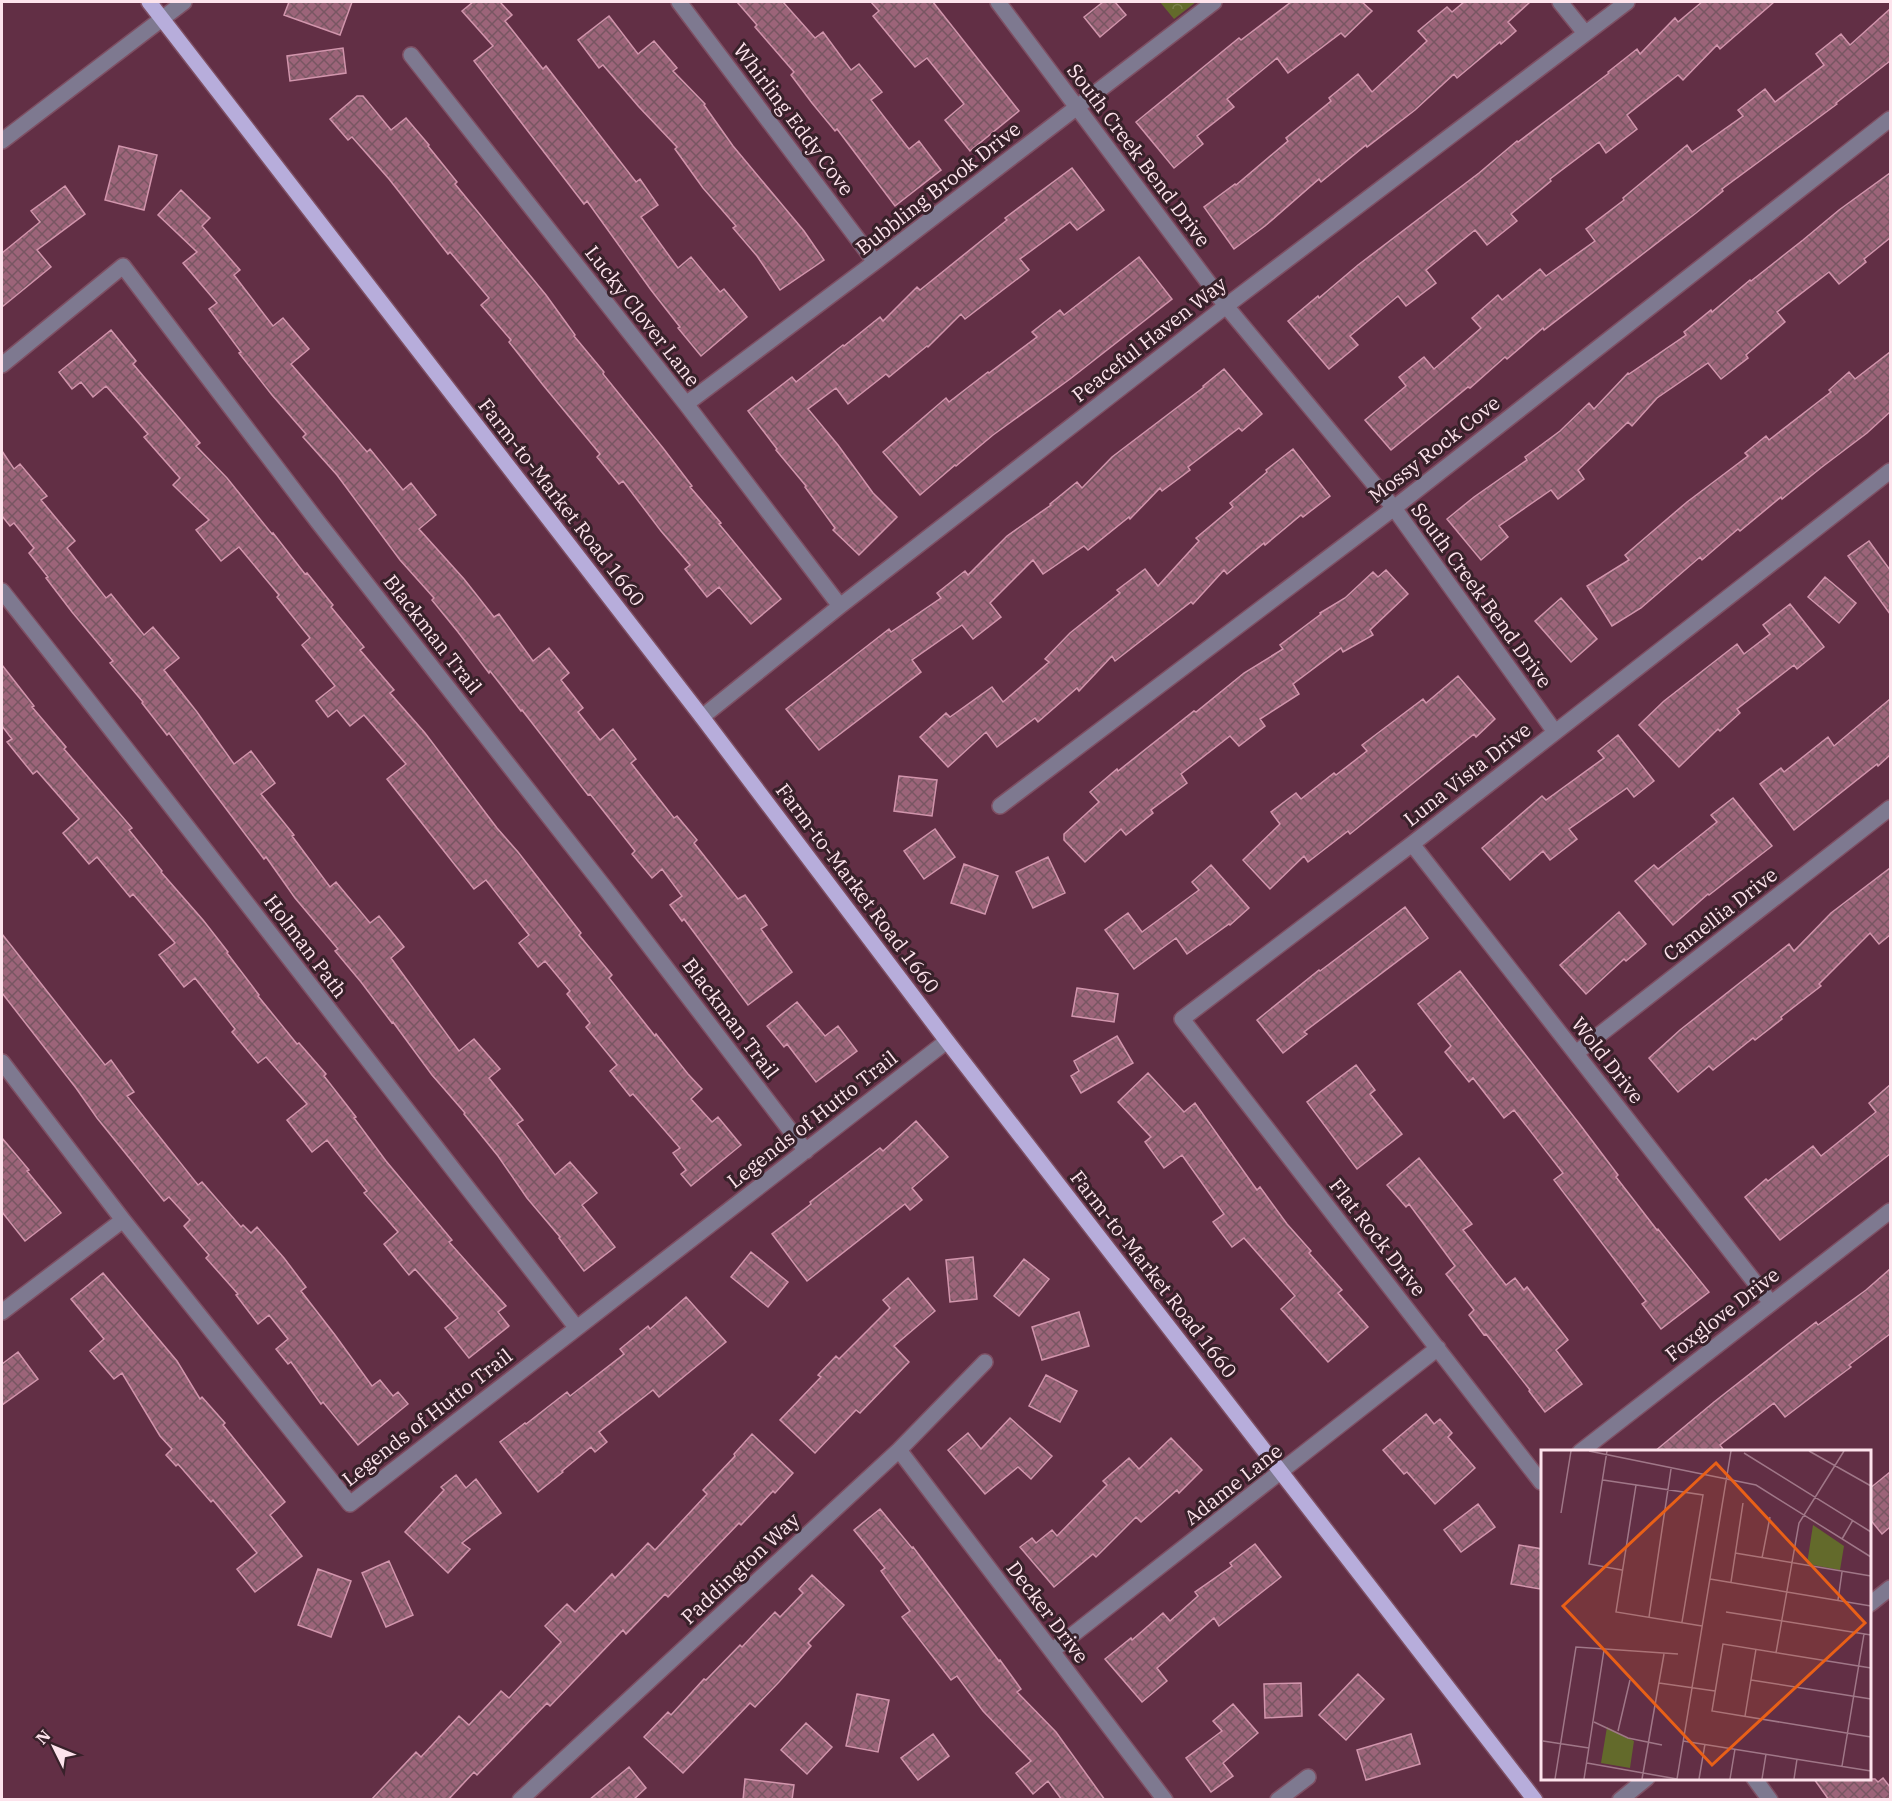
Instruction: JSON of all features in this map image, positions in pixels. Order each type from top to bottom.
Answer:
[{"type":"main road","name":"Farm-to-Market Road 1660","points":[[149,2],[702,717],[947,1041],[1535,1800]]},
{"type":"street","points":[[2,141],[184,2]]},
{"type":"street","name":"Whirling Eddy Cove","points":[[679,2],[875,262]]},
{"type":"street","name":"South Creek Bend Drive","points":[[998,2],[1226,306],[1394,508],[1555,732]]},
{"type":"street","name":"Bubbling Brook Drive","points":[[686,405],[1214,2]]},
{"type":"street","points":[[1560,2],[1585,33]]},
{"type":"street","name":"Peaceful Haven Way","points":[[702,717],[840,606],[1226,306],[1627,2]]},
{"type":"street","name":"Lucky Clover Lane","points":[[411,55],[686,405],[840,606]]},
{"type":"street","name":"Mossy Rock Cove","points":[[1000,806],[1394,508],[1890,119]]},
{"type":"street","name":"Blackman Trail","points":[[2,365],[123,266],[318,522],[605,888],[806,1151]]},
{"type":"street","name":"Luna Vista Drive","points":[[1182,1019],[1890,471]]},
{"type":"street","name":"Holman Path","points":[[2,591],[167,799],[576,1327]]},
{"type":"street","name":"Camellia Drive","points":[[1576,1053],[1890,808]]},
{"type":"street","name":"Wold Drive","points":[[1412,843],[1771,1303]]},
{"type":"street","name":"Flat Rock Drive","points":[[1182,1019],[1541,1480]]},
{"type":"street","name":"Legends of Hutto Trail","points":[[2,1062],[123,1220],[350,1504],[947,1041]]},
{"type":"street","name":"Foxglove Drive","points":[[1583,1450],[1890,1211]]},
{"type":"street","points":[[2,1312],[123,1220]]},
{"type":"street","name":"Adame Lane","points":[[1052,1652],[1438,1348]]},
{"type":"street","name":"Paddington Way","points":[[520,1800],[899,1450],[985,1362]]},
{"type":"street","name":"Decker Drive","points":[[899,1450],[1165,1800]]},
{"type":"street","points":[[1871,1602],[1890,1588]]},
{"type":"street","points":[[1278,1800],[1308,1777]]},
{"type":"street","points":[[1620,1800],[1646,1780]]},
{"type":"street","points":[[1755,1780],[1770,1800]]},
{"type":"green space","points":[[1160,2],[1196,2],[1174,19]]},
{"type":"building","points":[[289,2],[352,2],[340,35],[284,15]]},
{"type":"building","points":[[473,2],[500,2],[512,15],[505,21],[543,69],[546,66],[636,182],[640,179],[658,205],[641,217],[678,268],[691,257],[720,292],[724,289],[747,317],[701,356],[678,328],[680,327],[587,201],[584,204],[474,61],[493,46],[462,11]]},
{"type":"building","points":[[737,2],[783,2],[815,38],[823,32],[851,70],[859,64],[882,92],[871,100],[909,149],[919,141],[941,170],[895,206],[837,129],[835,131],[812,103],[791,75],[794,72],[755,27],[757,25]]},
{"type":"building","points":[[871,2],[933,2],[1019,111],[970,151],[945,120],[964,104],[927,58],[915,67],[873,16],[879,11]]},
{"type":"building","points":[[1103,2],[1115,2],[1126,15],[1100,37],[1084,17]]},
{"type":"building","points":[[1291,2],[1362,2],[1372,11],[1345,37],[1341,33],[1288,73],[1277,58],[1227,99],[1234,107],[1197,136],[1203,144],[1174,168],[1136,122],[1239,38],[1241,40]]},
{"type":"building","points":[[1464,2],[1530,2],[1508,22],[1516,31],[1501,44],[1500,42],[1457,78],[1454,74],[1415,110],[1367,147],[1366,145],[1321,182],[1319,179],[1265,226],[1234,249],[1204,207],[1236,185],[1288,141],[1286,138],[1331,101],[1329,98],[1358,74],[1372,92],[1427,41],[1418,31],[1447,7],[1452,12]]},
{"type":"building","points":[[1702,2],[1774,2],[1720,49],[1717,45],[1683,80],[1678,75],[1627,115],[1637,129],[1606,153],[1599,142],[1550,179],[1551,181],[1511,214],[1517,221],[1487,245],[1475,230],[1426,270],[1436,283],[1406,306],[1398,296],[1350,336],[1358,345],[1329,369],[1288,321],[1637,49],[1640,54],[1675,18],[1678,22]]},
{"type":"building","points":[[1890,9],[1890,61],[1837,104],[1722,189],[1723,191],[1696,213],[1544,330],[1543,328],[1507,359],[1505,357],[1470,388],[1468,387],[1391,450],[1365,420],[1406,386],[1399,377],[1424,357],[1434,369],[1481,328],[1472,318],[1498,295],[1502,300],[1540,269],[1546,276],[1595,241],[1586,229],[1624,200],[1623,198],[1687,145],[1692,152],[1743,116],[1738,110],[1765,89],[1775,102],[1824,65],[1816,54],[1841,34],[1850,45]]},
{"type":"building","points":[[609,16],[638,54],[654,41],[677,68],[673,71],[705,104],[733,146],[804,231],[824,260],[780,290],[757,256],[733,228],[736,226],[703,188],[675,149],[677,147],[603,65],[599,68],[578,40]]},
{"type":"building","points":[[343,48],[346,73],[290,81],[287,56]]},
{"type":"building","points":[[357,96],[363,96],[391,130],[406,118],[429,145],[457,182],[455,184],[546,295],[574,336],[604,372],[603,374],[692,486],[690,487],[781,599],[751,624],[719,587],[707,597],[685,569],[690,565],[623,481],[619,484],[597,457],[600,454],[481,305],[489,298],[450,252],[448,254],[389,179],[352,137],[348,140],[330,119]]},
{"type":"building","points":[[119,146],[157,155],[144,210],[105,200]]},
{"type":"building","points":[[1072,168],[1104,210],[1077,230],[1070,222],[1020,259],[1029,270],[965,319],[961,314],[928,347],[889,377],[886,374],[848,404],[836,388],[808,409],[873,493],[897,517],[859,555],[833,530],[835,528],[806,486],[748,411],[792,377],[796,382],[880,317],[883,321],[917,287],[920,290],[1007,220],[1005,218]]},
{"type":"building","points":[[1890,173],[1890,238],[1864,259],[1866,262],[1839,284],[1829,272],[1777,312],[1785,322],[1746,355],[1748,358],[1721,379],[1708,363],[1657,398],[1632,426],[1628,422],[1578,470],[1584,479],[1558,499],[1551,490],[1499,526],[1508,537],[1481,560],[1447,519],[1527,460],[1525,457],[1560,431],[1589,403],[1594,409],[1628,373],[1686,335],[1684,332],[1711,310],[1712,312],[1839,210]]},
{"type":"building","points":[[65,186],[85,214],[37,250],[51,267],[2,307],[2,253],[40,222],[31,211]]},
{"type":"building","points":[[181,190],[210,218],[202,226],[240,270],[234,275],[273,326],[283,318],[309,349],[291,364],[367,452],[370,449],[403,490],[411,483],[436,515],[419,529],[464,579],[494,617],[499,614],[533,661],[549,648],[569,673],[561,680],[583,708],[578,712],[600,740],[613,729],[636,759],[631,763],[674,818],[677,816],[697,840],[694,843],[738,899],[745,895],[767,925],[761,929],[792,972],[748,1005],[684,919],[682,921],[670,905],[682,896],[662,869],[652,878],[632,854],[635,851],[490,671],[489,673],[432,600],[434,598],[400,560],[337,475],[303,437],[306,434],[239,353],[241,352],[209,309],[217,303],[183,263],[197,252],[158,215]]},
{"type":"building","points":[[1139,257],[1172,299],[1070,379],[993,435],[920,495],[883,452],[946,398],[949,402],[1037,337],[1032,332],[1060,310],[1064,315]]},
{"type":"building","points":[[111,330],[136,361],[133,364],[200,443],[196,446],[227,478],[333,605],[331,607],[364,647],[360,650],[394,690],[390,693],[425,733],[581,933],[579,935],[612,975],[609,978],[655,1036],[656,1034],[702,1089],[691,1099],[712,1122],[718,1117],[741,1145],[691,1186],[681,1174],[686,1170],[673,1153],[680,1148],[633,1094],[630,1096],[610,1071],[617,1065],[586,1027],[590,1023],[567,994],[570,991],[545,961],[538,967],[519,943],[529,935],[486,880],[474,889],[387,779],[406,764],[364,715],[350,726],[337,710],[328,717],[316,701],[335,686],[302,645],[310,638],[277,597],[279,595],[239,547],[221,561],[196,530],[209,520],[173,485],[180,478],[144,437],[148,434],[106,386],[93,397],[81,382],[72,389],[59,372]]},
{"type":"building","points":[[1890,352],[1890,412],[1867,433],[1782,499],[1781,497],[1740,531],[1738,529],[1702,560],[1700,557],[1641,608],[1612,626],[1587,586],[1629,560],[1625,555],[1687,502],[1748,456],[1745,453],[1766,436],[1769,440],[1831,392],[1829,390],[1849,372],[1855,379]]},
{"type":"building","points":[[1224,369],[1262,414],[1242,431],[1239,428],[1188,467],[1190,470],[1162,491],[1160,488],[1130,519],[1129,517],[1088,550],[1084,546],[1043,574],[1033,560],[990,603],[1001,617],[973,639],[962,625],[912,660],[921,672],[819,750],[786,709],[889,629],[891,632],[941,598],[937,593],[965,571],[968,575],[1007,536],[1051,505],[1077,482],[1082,488],[1112,457]]},
{"type":"building","points":[[1293,449],[1330,496],[1303,517],[1301,515],[1265,545],[1264,543],[1227,574],[1224,570],[1193,604],[1191,602],[1115,661],[1112,656],[1079,691],[1077,688],[1038,722],[1035,718],[997,747],[986,732],[948,767],[920,737],[946,713],[950,717],[992,687],[1003,702],[1049,662],[1045,659],[1070,633],[1120,593],[1117,590],[1145,569],[1158,586],[1199,541],[1196,538],[1233,507],[1230,503]]},
{"type":"building","points":[[2,451],[14,469],[20,464],[47,496],[41,500],[75,541],[67,548],[106,598],[111,594],[144,635],[153,627],[179,658],[164,670],[234,764],[251,751],[275,783],[261,794],[294,835],[292,836],[330,887],[336,882],[370,923],[379,916],[404,947],[391,958],[459,1051],[474,1039],[500,1069],[489,1078],[523,1120],[517,1124],[555,1175],[570,1162],[597,1193],[582,1205],[615,1247],[584,1271],[465,1113],[432,1075],[393,1022],[335,951],[338,949],[295,898],[266,857],[264,859],[169,733],[167,735],[110,663],[113,661],[46,578],[48,577],[29,553],[34,548],[14,523],[10,526],[2,516]]},
{"type":"building","points":[[1869,541],[1890,570],[1890,614],[1848,556]]},
{"type":"building","points":[[1386,570],[1408,594],[1370,630],[1373,635],[1343,652],[1341,648],[1293,684],[1299,694],[1260,719],[1265,726],[1239,746],[1230,736],[1181,774],[1187,783],[1151,810],[1153,813],[1126,835],[1121,829],[1085,862],[1064,840],[1064,834],[1099,802],[1090,792],[1117,769],[1118,771],[1244,673],[1283,649],[1280,645],[1320,613],[1345,598],[1373,572],[1378,577]]},
{"type":"building","points":[[1825,577],[1856,603],[1839,623],[1808,597]]},
{"type":"building","points":[[1561,598],[1597,639],[1571,662],[1535,621]]},
{"type":"building","points":[[1790,604],[1824,647],[1797,669],[1794,665],[1737,709],[1740,713],[1720,731],[1718,729],[1679,767],[1639,725],[1664,701],[1737,644],[1744,654],[1770,634],[1763,625]]},
{"type":"building","points":[[2,665],[34,706],[32,707],[66,747],[64,749],[132,828],[129,830],[161,872],[228,952],[258,996],[297,1044],[299,1043],[326,1074],[324,1076],[386,1161],[452,1240],[449,1242],[506,1306],[498,1312],[509,1326],[469,1358],[445,1328],[458,1318],[415,1269],[409,1275],[384,1244],[398,1232],[364,1193],[367,1191],[327,1140],[312,1152],[287,1120],[307,1104],[266,1057],[258,1063],[232,1032],[235,1029],[195,978],[184,987],[159,955],[175,943],[133,894],[130,897],[97,857],[89,864],[63,833],[79,819],[37,771],[33,774],[7,742],[12,739],[2,726]]},
{"type":"building","points":[[1458,676],[1495,719],[1476,737],[1474,734],[1350,834],[1348,831],[1308,862],[1304,856],[1270,889],[1243,860],[1280,824],[1271,812],[1296,793],[1301,799],[1334,773],[1336,775],[1367,751],[1362,745],[1423,699],[1426,703]]},
{"type":"building","points":[[1890,699],[1890,755],[1794,830],[1760,784],[1781,768],[1784,772],[1828,737],[1834,746]]},
{"type":"building","points":[[1618,735],[1654,781],[1634,797],[1627,788],[1569,829],[1577,839],[1550,860],[1543,851],[1510,880],[1482,848],[1542,796],[1546,800],[1604,758],[1598,751]]},
{"type":"building","points":[[899,776],[937,780],[932,816],[894,811]]},
{"type":"building","points":[[1733,798],[1772,846],[1708,894],[1673,925],[1635,881],[1654,865],[1658,869],[1717,822],[1711,815]]},
{"type":"building","points":[[935,829],[955,857],[924,879],[904,851]]},
{"type":"building","points":[[1048,857],[1065,893],[1033,908],[1016,872]]},
{"type":"building","points":[[964,864],[998,876],[985,914],[951,903]]},
{"type":"building","points":[[1211,865],[1249,908],[1230,925],[1187,954],[1176,938],[1134,969],[1105,930],[1128,913],[1142,932],[1199,890],[1192,882]]},
{"type":"building","points":[[1890,868],[1890,935],[1879,944],[1870,933],[1819,984],[1821,986],[1781,1017],[1782,1019],[1755,1040],[1753,1038],[1713,1070],[1709,1066],[1678,1092],[1649,1058],[1680,1030],[1789,944],[1794,951],[1831,913]]},
{"type":"building","points":[[1405,907],[1428,938],[1304,1032],[1307,1034],[1283,1053],[1257,1020],[1319,970]]},
{"type":"building","points":[[1619,912],[1646,944],[1626,961],[1624,959],[1586,994],[1560,965]]},
{"type":"building","points":[[2,934],[105,1065],[111,1060],[134,1092],[127,1096],[198,1185],[202,1182],[241,1227],[243,1225],[251,1233],[257,1227],[284,1258],[306,1287],[301,1291],[372,1386],[380,1380],[393,1396],[398,1392],[408,1404],[358,1445],[323,1402],[321,1404],[291,1362],[288,1364],[276,1349],[288,1339],[269,1315],[258,1324],[236,1295],[238,1294],[206,1258],[209,1255],[184,1226],[190,1220],[169,1197],[164,1201],[97,1118],[2,993]]},
{"type":"building","points":[[1460,971],[1581,1126],[1618,1175],[1616,1177],[1657,1230],[1709,1292],[1661,1329],[1642,1304],[1646,1301],[1554,1180],[1563,1173],[1514,1110],[1504,1118],[1473,1078],[1469,1082],[1445,1052],[1451,1046],[1418,1004]]},
{"type":"building","points":[[1077,988],[1118,994],[1114,1022],[1072,1016]]},
{"type":"building","points":[[797,1002],[825,1036],[838,1026],[857,1051],[816,1082],[787,1044],[784,1047],[767,1026]]},
{"type":"building","points":[[1117,1036],[1133,1063],[1081,1093],[1071,1076],[1079,1071],[1074,1061]]},
{"type":"building","points":[[1356,1065],[1375,1090],[1370,1094],[1402,1134],[1357,1169],[1307,1102]]},
{"type":"building","points":[[1148,1073],[1184,1112],[1195,1103],[1257,1190],[1260,1187],[1287,1224],[1311,1251],[1309,1253],[1342,1290],[1338,1293],[1368,1327],[1328,1362],[1281,1309],[1295,1296],[1244,1238],[1232,1247],[1213,1222],[1224,1214],[1182,1155],[1164,1168],[1145,1142],[1151,1137],[1118,1102]]},
{"type":"building","points":[[1890,1085],[1890,1154],[1780,1240],[1745,1197],[1813,1146],[1821,1156],[1876,1112],[1869,1103]]},
{"type":"building","points":[[916,1121],[948,1157],[912,1188],[922,1200],[910,1210],[905,1204],[807,1281],[772,1234],[880,1148],[883,1151]]},
{"type":"building","points":[[2,1138],[61,1213],[25,1241],[2,1212]]},
{"type":"building","points":[[1419,1158],[1472,1224],[1463,1230],[1506,1285],[1515,1278],[1524,1290],[1527,1287],[1568,1340],[1556,1350],[1582,1384],[1545,1412],[1469,1315],[1474,1310],[1446,1274],[1455,1266],[1409,1204],[1406,1207],[1387,1185]]},
{"type":"building","points":[[751,1252],[788,1282],[768,1307],[731,1277]]},
{"type":"building","points":[[973,1257],[977,1299],[950,1302],[946,1260]]},
{"type":"building","points":[[1024,1259],[1049,1279],[1019,1316],[994,1296]]},
{"type":"building","points":[[1890,1269],[1890,1334],[1849,1365],[1851,1367],[1785,1417],[1774,1403],[1720,1445],[1724,1450],[1656,1450],[1816,1322],[1818,1325],[1866,1290]]},
{"type":"building","points":[[103,1273],[177,1361],[200,1399],[202,1397],[225,1423],[223,1425],[285,1502],[270,1515],[302,1556],[255,1592],[237,1569],[257,1553],[213,1500],[211,1502],[178,1464],[176,1466],[166,1455],[172,1449],[160,1436],[122,1373],[114,1379],[90,1351],[104,1339],[71,1299]]},
{"type":"building","points":[[908,1278],[935,1311],[894,1346],[909,1362],[860,1413],[856,1410],[815,1453],[780,1420],[821,1377],[818,1375],[836,1356],[839,1359],[890,1308],[883,1300]]},
{"type":"building","points":[[686,1297],[726,1342],[659,1397],[653,1390],[599,1432],[607,1442],[595,1452],[591,1447],[538,1492],[500,1442],[567,1392],[570,1396],[624,1354],[620,1349],[648,1326],[650,1329]]},
{"type":"building","points":[[1079,1312],[1089,1346],[1042,1360],[1032,1327]]},
{"type":"building","points":[[18,1352],[38,1379],[2,1405],[2,1364]]},
{"type":"building","points":[[1046,1375],[1077,1391],[1060,1422],[1029,1406]]},
{"type":"building","points":[[1426,1414],[1434,1424],[1440,1419],[1452,1433],[1448,1437],[1475,1468],[1435,1504],[1407,1472],[1404,1474],[1383,1450]]},
{"type":"building","points":[[1010,1418],[1052,1456],[1031,1479],[1018,1467],[985,1494],[948,1450],[968,1433],[981,1449]]},
{"type":"building","points":[[752,1434],[793,1473],[741,1525],[739,1523],[668,1597],[665,1594],[626,1634],[623,1630],[550,1706],[547,1703],[477,1775],[474,1772],[448,1800],[371,1800],[416,1752],[421,1757],[459,1716],[469,1725],[501,1691],[509,1698],[561,1642],[545,1626],[567,1604],[575,1612],[612,1574],[615,1578],[648,1543],[655,1550],[707,1494],[703,1490]]},
{"type":"building","points":[[1171,1438],[1202,1470],[1179,1493],[1177,1490],[1141,1522],[1136,1517],[1096,1557],[1093,1554],[1054,1587],[1020,1547],[1032,1538],[1036,1543],[1052,1530],[1057,1536],[1107,1485],[1103,1481],[1129,1458],[1139,1469]]},
{"type":"building","points":[[1890,1472],[1890,1527],[1882,1534],[1871,1520],[1871,1487]]},
{"type":"building","points":[[456,1475],[466,1488],[476,1479],[501,1513],[462,1543],[470,1549],[448,1573],[405,1532],[444,1490],[441,1487]]},
{"type":"building","points":[[1478,1504],[1495,1527],[1461,1552],[1444,1530]]},
{"type":"building","points":[[880,1509],[913,1547],[1000,1660],[1021,1689],[1017,1692],[1056,1732],[1105,1800],[1062,1800],[1048,1781],[1033,1794],[1016,1773],[1031,1761],[983,1711],[957,1676],[951,1680],[902,1617],[910,1611],[881,1571],[885,1568],[854,1530]]},
{"type":"building","points":[[1255,1544],[1281,1577],[1219,1626],[1214,1618],[1157,1668],[1167,1681],[1142,1702],[1105,1659],[1131,1638],[1132,1640],[1163,1613],[1170,1621],[1198,1596],[1195,1592],[1232,1566],[1230,1563]]},
{"type":"building","points":[[1519,1545],[1541,1549],[1540,1589],[1511,1584]]},
{"type":"building","points":[[389,1561],[413,1615],[386,1627],[362,1573]]},
{"type":"building","points":[[318,1569],[351,1581],[331,1637],[298,1625]]},
{"type":"building","points":[[812,1575],[844,1605],[808,1643],[811,1646],[779,1682],[755,1707],[750,1703],[683,1773],[644,1737],[668,1712],[671,1715],[704,1679],[706,1680],[740,1645],[742,1647],[775,1612],[780,1617],[803,1593],[799,1589]]},
{"type":"building","points":[[1358,1674],[1384,1699],[1346,1740],[1319,1715]]},
{"type":"building","points":[[1301,1683],[1302,1716],[1265,1718],[1264,1684]]},
{"type":"building","points":[[857,1694],[889,1700],[878,1752],[846,1746]]},
{"type":"building","points":[[1233,1704],[1258,1733],[1223,1763],[1233,1776],[1211,1792],[1186,1758],[1222,1731],[1213,1721]]},
{"type":"building","points":[[806,1723],[832,1747],[807,1774],[781,1750]]},
{"type":"building","points":[[933,1734],[949,1756],[918,1780],[901,1758]]},
{"type":"building","points":[[1411,1734],[1420,1764],[1366,1780],[1357,1750]]},
{"type":"building","points":[[629,1767],[646,1788],[633,1800],[589,1800]]},
{"type":"building","points":[[1883,1778],[1890,1787],[1890,1800],[1829,1800],[1815,1780],[1875,1779],[1878,1782]]},
{"type":"building","points":[[745,1779],[794,1785],[792,1800],[743,1800]]}]
